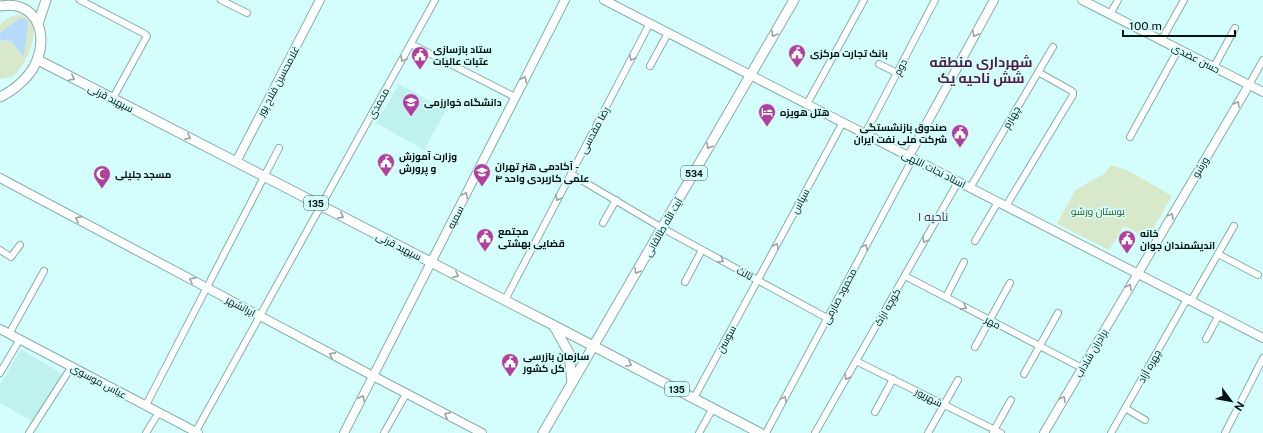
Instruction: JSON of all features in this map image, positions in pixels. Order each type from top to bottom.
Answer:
[{"type":"main road","points":[[39,21],[46,0]]},
{"type":"main road","name":"غلامحسین فلاح‌ پور","points":[[236,162],[320,0]]},
{"type":"main road","name":"سمیه","points":[[344,433],[565,0]]},
{"type":"main road","name":"استاد نجات اللهی","points":[[604,0],[1263,338]]},
{"type":"main road","name":"آیت الله طالقانی","points":[[543,433],[794,0]]},
{"type":"main road","name":"محمود صارمی","points":[[911,157],[994,0]]},
{"type":"main road","name":"حسن عضدی","points":[[1084,0],[1178,50],[1263,92]]},
{"type":"main road","points":[[0,6],[14,1],[29,8],[34,12],[39,21],[41,37],[38,60],[34,67],[14,88],[0,97]]},
{"type":"main road","name":"سپهبد قرنی","points":[[38,60],[760,433]]},
{"type":"main road","name":"ورشو","points":[[1137,273],[1248,84]]},
{"type":"main road","name":"ایرانشهر","points":[[0,178],[482,433]]},
{"type":"main road","name":"برادران شاداب","points":[[1044,433],[1137,273]]},
{"type":"main road","points":[[553,325],[569,353],[572,382]]},
{"type":"main road","name":"عباس موسوی","points":[[0,329],[146,405],[196,433]]},
{"type":"street","points":[[80,0],[147,36],[113,98]]},
{"type":"street","points":[[221,0],[247,13]]},
{"type":"street","name":"محمدی","points":[[196,433],[435,0]]},
{"type":"street","points":[[807,104],[864,0]]},
{"type":"street","name":"دوم","points":[[865,134],[935,0]]},
{"type":"street","points":[[1110,14],[1118,0]]},
{"type":"street","points":[[1161,41],[1184,0]]},
{"type":"street","name":"رضا مقدسی","points":[[504,300],[650,24]]},
{"type":"street","points":[[1214,67],[1235,28]]},
{"type":"street","points":[[650,66],[668,33]]},
{"type":"street","points":[[411,44],[515,97]]},
{"type":"street","name":"چهارم","points":[[970,188],[1053,47]]},
{"type":"street","points":[[1130,137],[1178,50]]},
{"type":"street","name":"ورشو","points":[[1248,84],[1263,60]]},
{"type":"street","points":[[879,64],[897,72]]},
{"type":"street","points":[[1006,206],[1073,95],[1073,92],[1038,72]]},
{"type":"street","name":"سپاس","points":[[757,280],[843,122]]},
{"type":"street","points":[[146,405],[279,148]]},
{"type":"street","name":"محمود صارمی","points":[[766,433],[911,157]]},
{"type":"street","name":"ثالث","points":[[571,174],[662,228],[827,318]]},
{"type":"street","name":"کوچه اراک","points":[[815,433],[958,182]]},
{"type":"street","points":[[603,223],[616,200]]},
{"type":"street","points":[[975,241],[998,202]]},
{"type":"street","name":"چهره آزاد","points":[[1111,433],[1234,226]]},
{"type":"street","points":[[0,250],[11,257],[20,245]]},
{"type":"street","points":[[685,282],[702,250]]},
{"type":"street","points":[[1218,254],[1258,275]]},
{"type":"street","points":[[946,297],[964,262]]},
{"type":"street","points":[[10,334],[44,271]]},
{"type":"street","name":"مهر","points":[[905,276],[1082,368]]},
{"type":"street","name":"سوسن","points":[[694,398],[757,280]]},
{"type":"street","points":[[975,347],[1010,283]]},
{"type":"street","points":[[1024,374],[1058,312]]},
{"type":"street","points":[[1206,339],[1219,315]]},
{"type":"street","points":[[0,373],[20,339]]},
{"type":"street","points":[[1225,433],[1263,358]]},
{"type":"street","name":"شهریور","points":[[856,360],[944,404],[993,431],[1000,433]]},
{"type":"street","points":[[29,433],[72,366]]},
{"type":"street","points":[[875,412],[893,379]]},
{"type":"street","points":[[928,433],[958,380]]},
{"type":"street","points":[[384,433],[406,394]]},
{"type":"street","points":[[993,431],[1011,400]]},
{"type":"street","points":[[699,433],[713,408]]},
{"type":"street","points":[[1125,408],[1145,420]]},
{"type":"street","points":[[146,433],[159,412]]},
{"type":"shaded area","points":[[20,18],[25,18],[28,22],[24,56],[11,41],[0,40],[0,33]]},
{"type":"shaded area","name":"دانشگاه خوارزمی","points":[[399,84],[446,110],[424,150],[376,123]]},
{"type":"shaded area","points":[[21,349],[62,374],[33,422],[0,403],[0,385]]},
{"type":"green space","points":[[21,14],[31,19],[34,24],[34,36],[31,48],[24,63],[12,77],[0,79],[0,40],[11,41],[22,55],[20,18],[0,33],[0,24],[10,17]]},
{"type":"green space","name":"بوستان ورشو","points":[[1111,165],[1127,170],[1172,196],[1148,238],[1124,226],[1109,250],[1057,224],[1075,190],[1104,174]]},
{"type":"place","name":"بانک تجارت مرکزی","points":[[797,68]]},
{"type":"place","name":"ستاد بازسازی عتبات عالیات","points":[[420,70]]},
{"type":"place","name":"دانشگاه خوارزمی","points":[[411,117]]},
{"type":"place","name":"هتل هویزه","points":[[767,127]]},
{"type":"place","name":"صندوق بازنشستگی شرکت ملی نفت ایران","points":[[960,148]]},
{"type":"place","name":"وزارت آموزش و پرورش","points":[[386,177]]},
{"type":"place","name":"آکادمی هنر تهران - علمی کاربردی واحد ۴","points":[[482,187]]},
{"type":"place","name":"مسجد جلیلی","points":[[102,189]]},
{"type":"place","name":"مجتمع قضایی بهشتی","points":[[485,252]]},
{"type":"place","name":"خانه اندیشمندان جوان","points":[[1127,254]]},
{"type":"place","name":"سازمان بازرسی کل کشور","points":[[510,377]]},
{"type":"district","name":"شهرداری منطقه شش ناحیه یک","points":[[981,70]]},
{"type":"district","name":"ناحیه ۱","points":[[933,217]]}]
